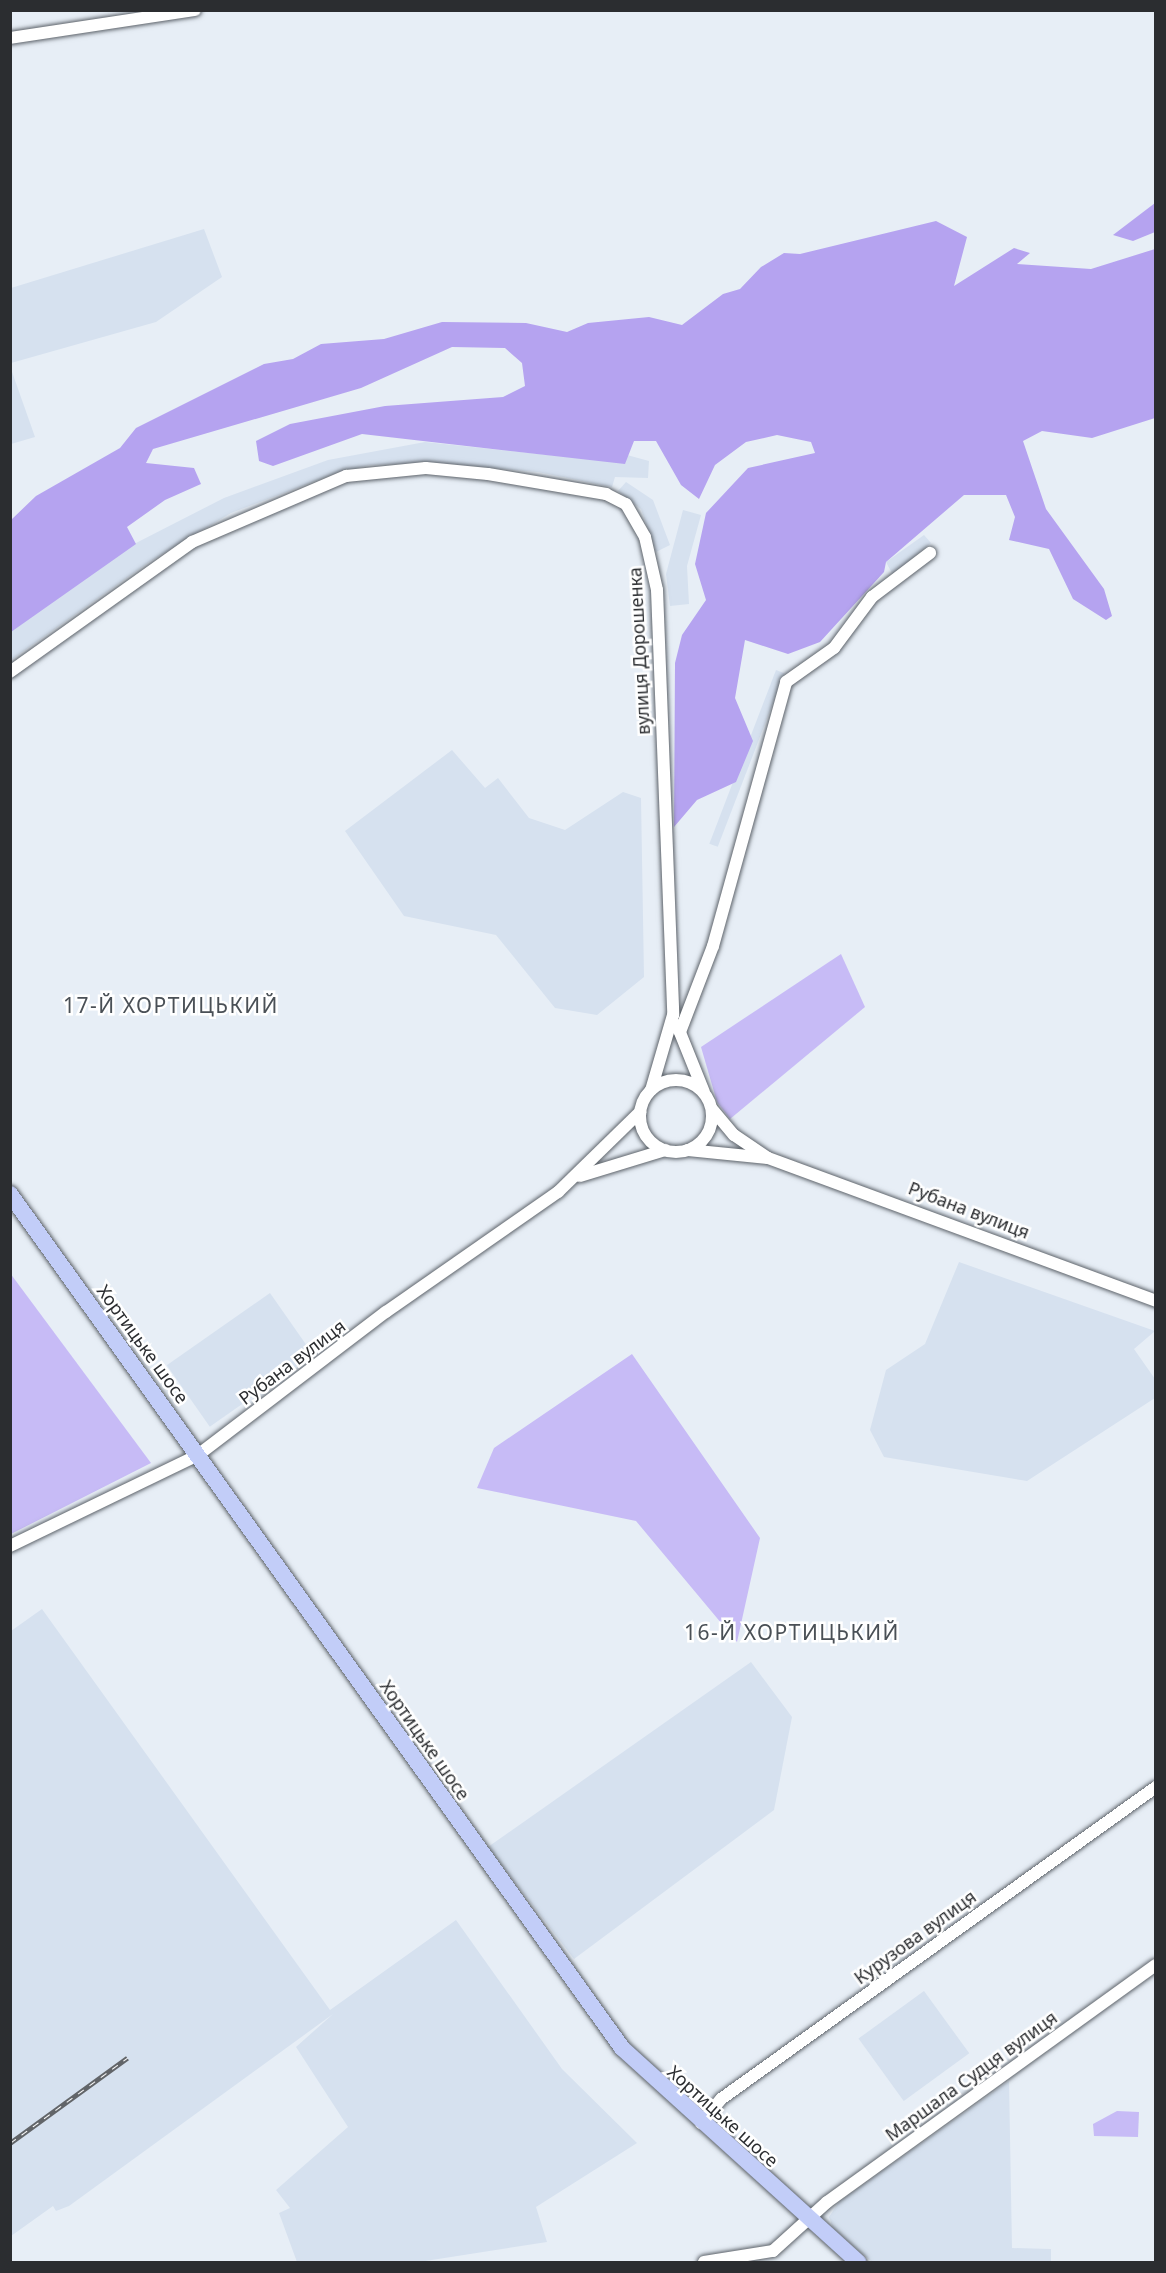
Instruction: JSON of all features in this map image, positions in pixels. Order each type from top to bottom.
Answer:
[{"type":"main road","name":"Хортицьке шосе","points":[[10,1194],[577,1990],[622,2048],[700,2123],[858,2262]]},
{"type":"street","points":[[10,38],[195,10]]},
{"type":"street","name":"вулиця Дорошенка","points":[[10,672],[192,542],[346,476],[426,468],[488,474],[606,494],[634,514],[648,547],[657,590],[673,1015],[651,1090]]},
{"type":"street","points":[[680,1032],[713,946],[786,682],[834,648],[872,597],[930,553]]},
{"type":"street","name":"вулиця Дорошенка","points":[[673,1015],[706,1095]]},
{"type":"street","points":[[680,1080],[706,1095],[712,1109],[706,1137],[688,1150],[665,1150],[646,1136],[640,1112],[651,1090],[680,1080]]},
{"type":"street","name":"Рубана вулиця","points":[[712,1109],[734,1135],[768,1158],[1155,1301]]},
{"type":"street","name":"Рубана вулиця","points":[[10,1546],[198,1455],[577,1177],[640,1112]]},
{"type":"street","name":"Рубана вулиця","points":[[577,1177],[665,1150]]},
{"type":"street","name":"Рубана вулиця","points":[[688,1150],[768,1158]]},
{"type":"street","name":"Курузова вулиця","points":[[700,2123],[721,2099],[1155,1787]]},
{"type":"street","name":"Маршала Судця вулиця","points":[[704,2262],[773,2251],[809,2219],[1155,1965]]},
{"type":"shaded area","points":[[1155,203],[1155,232],[1133,241],[1113,235]]},
{"type":"shaded area","points":[[936,221],[967,237],[954,286],[1014,248],[1030,253],[1017,264],[1091,269],[1155,249],[1155,418],[1092,438],[1042,431],[1023,441],[1046,509],[1104,589],[1112,616],[1106,620],[1073,599],[1049,549],[1009,540],[1015,517],[1006,495],[964,495],[886,562],[884,572],[820,642],[788,654],[745,640],[735,698],[753,741],[736,782],[697,800],[674,827],[675,663],[682,635],[706,600],[695,564],[706,513],[748,468],[815,453],[811,442],[777,435],[746,442],[715,465],[699,499],[681,485],[656,441],[634,441],[625,464],[362,434],[273,466],[259,461],[256,441],[290,424],[385,406],[503,397],[525,386],[522,363],[505,348],[452,347],[361,388],[153,449],[146,463],[194,468],[201,484],[165,500],[127,527],[136,544],[11,632],[11,520],[36,496],[120,448],[136,428],[264,364],[293,359],[321,344],[384,339],[442,322],[526,323],[567,332],[588,323],[649,317],[682,325],[723,294],[740,289],[761,267],[784,253],[800,254]]},
{"type":"shaded area","points":[[204,229],[222,277],[156,322],[11,363],[11,288]]},
{"type":"shaded area","points":[[11,369],[35,437],[10,444]]},
{"type":"shaded area","points":[[425,442],[625,463],[627,455],[649,461],[648,478],[615,477],[612,487],[538,472],[432,463],[369,465],[334,474],[231,513],[149,562],[11,660],[10,632],[136,543],[224,498],[328,460]]},
{"type":"shaded area","points":[[626,482],[653,500],[670,545],[656,552],[641,509],[618,491]]},
{"type":"shaded area","points":[[683,510],[701,515],[687,566],[689,604],[670,606],[666,574]]},
{"type":"shaded area","points":[[924,535],[931,543],[893,575],[886,562]]},
{"type":"shaded area","points":[[776,670],[784,673],[718,847],[709,844]]},
{"type":"shaded area","points":[[452,750],[485,788],[498,778],[529,818],[565,830],[623,792],[641,798],[644,977],[597,1015],[555,1008],[496,935],[404,916],[345,831]]},
{"type":"shaded area","points":[[841,954],[865,1007],[730,1119],[717,1102],[701,1047]]},
{"type":"shaded area","points":[[959,1262],[1155,1331],[1134,1349],[1155,1379],[1155,1398],[1027,1481],[884,1457],[870,1430],[886,1370],[925,1344]]},
{"type":"shaded area","points":[[10,1273],[151,1463],[11,1534],[10,1534]]},
{"type":"shaded area","points":[[270,1293],[313,1354],[210,1427],[167,1365]]},
{"type":"shaded area","points":[[632,1354],[760,1538],[737,1642],[636,1521],[477,1488],[494,1448]]},
{"type":"shaded area","points":[[42,1609],[330,2010],[456,1920],[562,2069],[637,2143],[536,2207],[547,2242],[419,2262],[297,2262],[279,2213],[290,2208],[276,2190],[348,2127],[296,2047],[333,2014],[69,2206],[56,2211],[53,2206],[11,2236],[11,1631]]},
{"type":"shaded area","points":[[751,1662],[792,1717],[774,1810],[574,1959],[488,1847]]},
{"type":"shaded area","points":[[924,1991],[969,2053],[904,2101],[858,2039]]},
{"type":"shaded area","points":[[1009,2081],[1012,2248],[1051,2249],[1051,2262],[872,2262],[833,2228],[829,2217],[839,2202]]},
{"type":"shaded area","points":[[1117,2111],[1139,2112],[1138,2137],[1094,2136],[1093,2124]]},
{"type":"railway","points":[[10,2143],[127,2058]]},
{"type":"district","name":"17-Й ХОРТИЦЬКИЙ","points":[[171,1005]]},
{"type":"district","name":"16-Й ХОРТИЦЬКИЙ","points":[[792,1632]]}]
